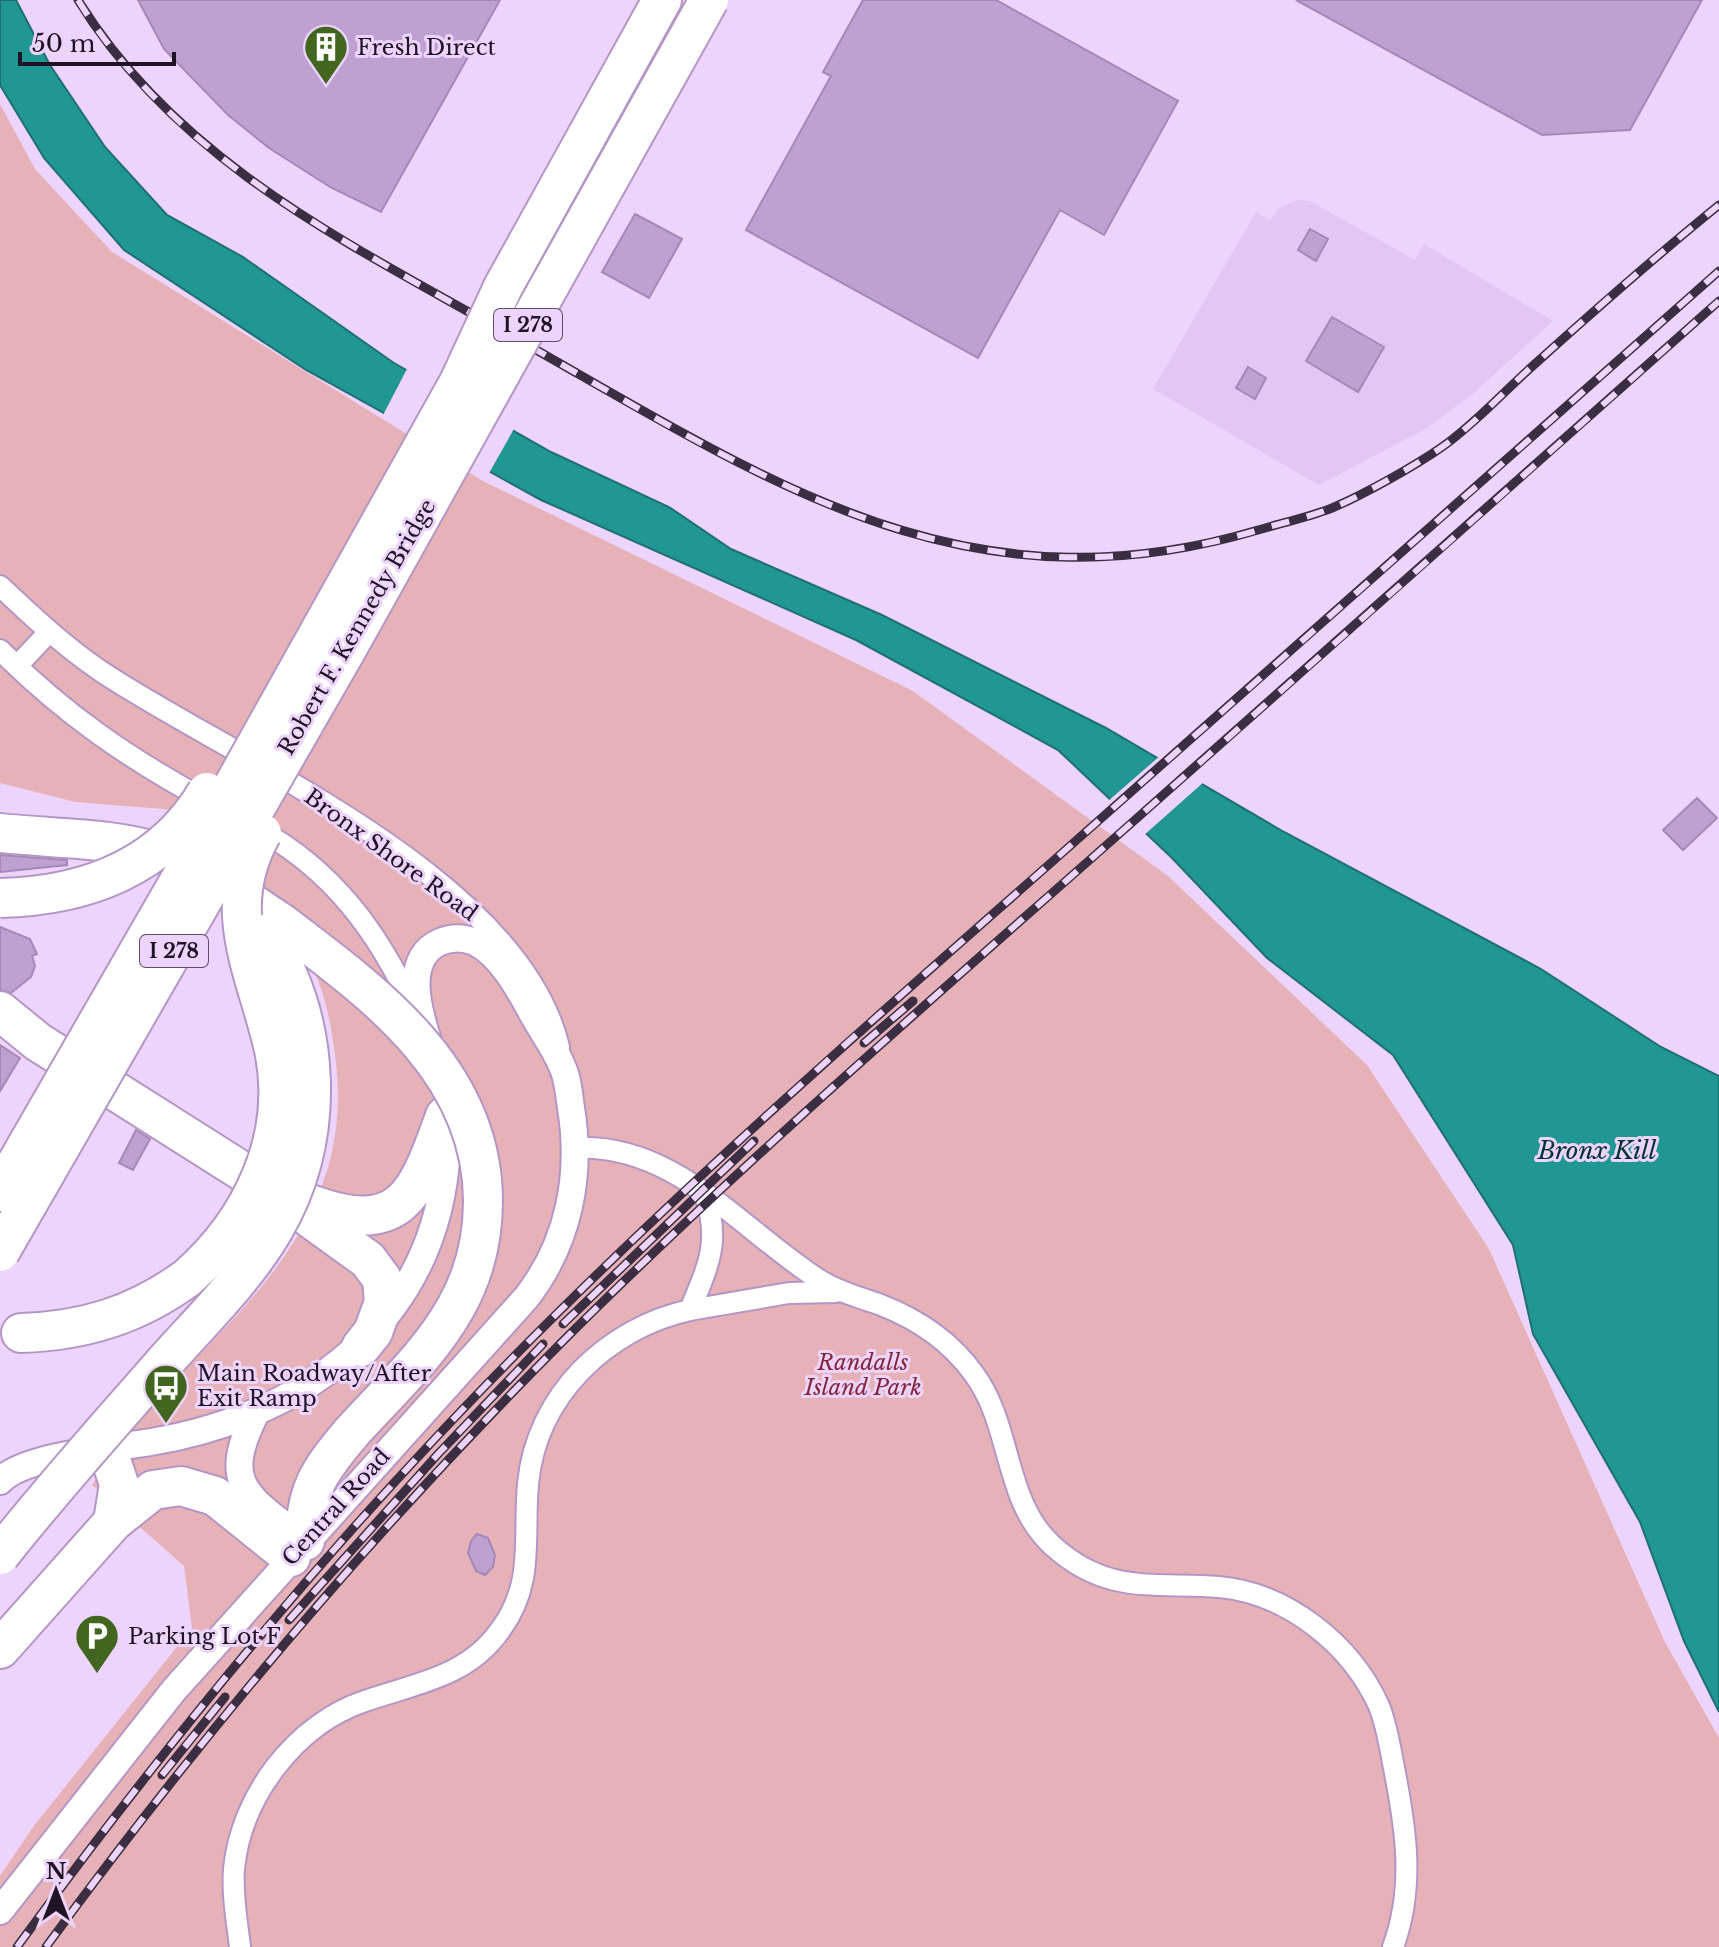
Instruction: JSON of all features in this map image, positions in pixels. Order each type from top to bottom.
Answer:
[{"type":"highway","name":"Robert F. Kennedy Bridge","points":[[0,1192],[196,852],[459,382],[503,287],[662,0]]},
{"type":"highway","name":"Robert F. Kennedy Bridge","points":[[0,1252],[347,649],[709,0]]},
{"type":"highway","points":[[0,898],[52,895],[101,882],[146,859],[180,830],[213,781],[441,374],[503,287]]},
{"type":"highway","points":[[21,1333],[95,1325],[154,1301],[187,1278],[218,1249],[251,1201],[272,1145],[278,1089],[274,1052],[245,949],[244,879],[253,851],[285,792],[347,649]]},
{"type":"highway","points":[[0,833],[118,844],[163,853],[201,872],[384,1009],[440,1066],[468,1117],[482,1174],[482,1230],[472,1268],[457,1304],[426,1348],[325,1463],[313,1484],[298,1549],[226,1504],[192,1487],[153,1490],[136,1500],[113,1522],[8,1641]]},
{"type":"highway","points":[[0,1555],[241,1275],[285,1208],[306,1141],[312,1081],[301,1009],[273,928]]},
{"type":"highway","points":[[0,1011],[38,1042],[267,1187],[376,1268],[384,1286],[384,1302],[373,1332],[361,1347]]},
{"type":"highway","points":[[0,1025],[38,1042]]},
{"type":"highway","points":[[267,1187],[339,1215],[359,1217],[380,1214],[409,1197],[420,1182],[445,1116]]},
{"type":"highway","points":[[107,1448],[119,1484],[113,1522]]},
{"type":"street","name":"Bronx Shore Road","points":[[0,586],[49,632],[102,672],[341,813],[468,910],[509,949],[531,979],[551,1016],[563,1067]]},
{"type":"street","points":[[17,666],[49,632]]},
{"type":"street","points":[[0,650],[62,709],[98,736],[314,865],[337,886],[374,935],[427,1036]]},
{"type":"street","points":[[1,1479],[67,1455],[205,1431],[257,1411],[315,1380],[361,1347],[400,1300],[429,1238],[444,1174],[445,1116],[416,989],[420,964],[431,946],[453,938],[463,938],[484,948],[504,969],[563,1067]]},
{"type":"street","name":"Central Road","points":[[0,1911],[174,1690],[537,1283],[555,1251],[568,1213],[576,1148],[563,1067]]},
{"type":"street","points":[[576,1148],[609,1148],[638,1155],[705,1195],[840,1292]]},
{"type":"street","points":[[690,1310],[713,1249],[714,1226],[705,1195]]},
{"type":"street","points":[[240,1947],[234,1889],[237,1849],[250,1812],[272,1773],[300,1739],[336,1713],[363,1701],[441,1679],[490,1645],[515,1607],[523,1588],[528,1557],[530,1470],[546,1420],[578,1374],[609,1343],[645,1322],[690,1310],[789,1293],[840,1292],[879,1304],[923,1326],[972,1371],[996,1411],[1014,1483],[1028,1513],[1052,1545],[1071,1561],[1091,1573],[1127,1585],[1222,1588],[1265,1598],[1310,1623],[1341,1649],[1379,1706],[1402,1811],[1408,1861],[1407,1883],[1393,1947]]},
{"type":"street","points":[[257,1411],[239,1451],[240,1478],[252,1498],[298,1549]]},
{"type":"shaded area","points":[[1298,200],[1310,201],[1415,260],[1424,244],[1553,321],[1475,392],[1427,428],[1319,485],[1153,389],[1256,212],[1270,220],[1280,207]]},
{"type":"green space","name":"Randalls Island Park","points":[[0,104],[35,169],[112,252],[483,481],[913,691],[1168,876],[1367,1065],[1489,1249],[1665,1642],[1719,1738],[1719,1947],[0,1947],[0,1876],[33,1827],[192,1628],[184,1566],[92,1485],[137,1420],[248,1303],[280,1262],[307,1219],[327,1172],[337,1121],[336,1063],[328,1012],[316,975],[302,951],[188,811],[75,802],[0,783]]},
{"type":"water","name":"Bronx Kill","points":[[0,0],[16,0],[50,65],[105,147],[167,215],[243,257],[394,363],[551,452],[669,507],[731,549],[882,615],[1106,728],[1284,832],[1541,969],[1661,1047],[1719,1076],[1719,1712],[1684,1641],[1640,1522],[1533,1334],[1513,1245],[1393,1055],[1267,958],[1172,858],[1058,750],[856,640],[541,500],[306,370],[124,250],[44,158],[0,85]]},
{"type":"pier","points":[[408,367],[515,427],[488,475],[382,417]]},
{"type":"pier","points":[[1161,755],[1205,781],[1143,836],[1107,802]]},
{"type":"building","name":"Fresh Direct","points":[[138,0],[500,0],[381,212],[330,187],[269,148],[228,115],[164,49]]},
{"type":"building","points":[[863,0],[996,0],[1178,101],[1104,235],[1060,210],[978,358],[746,230],[831,76],[823,72]]},
{"type":"building","points":[[1296,0],[1702,0],[1630,130],[1542,135]]},
{"type":"building","points":[[635,214],[682,239],[649,298],[602,272]]},
{"type":"building","points":[[1310,229],[1328,239],[1316,261],[1298,250]]},
{"type":"building","points":[[1332,317],[1384,347],[1358,392],[1306,361]]},
{"type":"building","points":[[1248,367],[1266,378],[1255,399],[1236,388]]},
{"type":"building","points":[[1697,798],[1717,818],[1683,850],[1663,830]]},
{"type":"building","points":[[0,855],[67,860],[67,865],[0,872]]},
{"type":"building","points":[[0,927],[30,939],[37,954],[32,956],[35,966],[31,977],[11,993],[0,990]]},
{"type":"building","points":[[0,1045],[20,1058],[0,1091]]},
{"type":"building","points":[[136,1130],[150,1139],[133,1170],[119,1163]]},
{"type":"building","points":[[477,1534],[488,1538],[495,1555],[493,1567],[485,1575],[476,1571],[468,1553],[471,1541]]},
{"type":"railway","points":[[78,0],[118,57],[165,107],[216,153],[270,194],[388,266],[688,436],[776,481],[864,518],[955,544],[1049,557],[1150,553],[1258,530],[1323,511],[1373,488],[1455,438],[1524,373],[1719,205]]},
{"type":"railway","points":[[17,1947],[165,1753],[320,1565],[429,1445],[579,1292],[813,1074],[1719,271]]},
{"type":"railway","points":[[46,1947],[168,1787],[361,1555],[498,1408],[636,1269],[848,1074],[1719,301]]},
{"type":"railway","points":[[864,1043],[913,1001]]},
{"type":"railway","points":[[563,1324],[754,1141]]},
{"type":"railway","points":[[289,1620],[439,1453],[543,1344]]},
{"type":"railway","points":[[162,1775],[225,1697]]},
{"type":"place","name":"Fresh Direct","points":[[326,86]]},
{"type":"place","name":"Main Roadway/After Exit Ramp","points":[[166,1425]]},
{"type":"place","name":"Parking Lot F","points":[[97,1675]]}]
